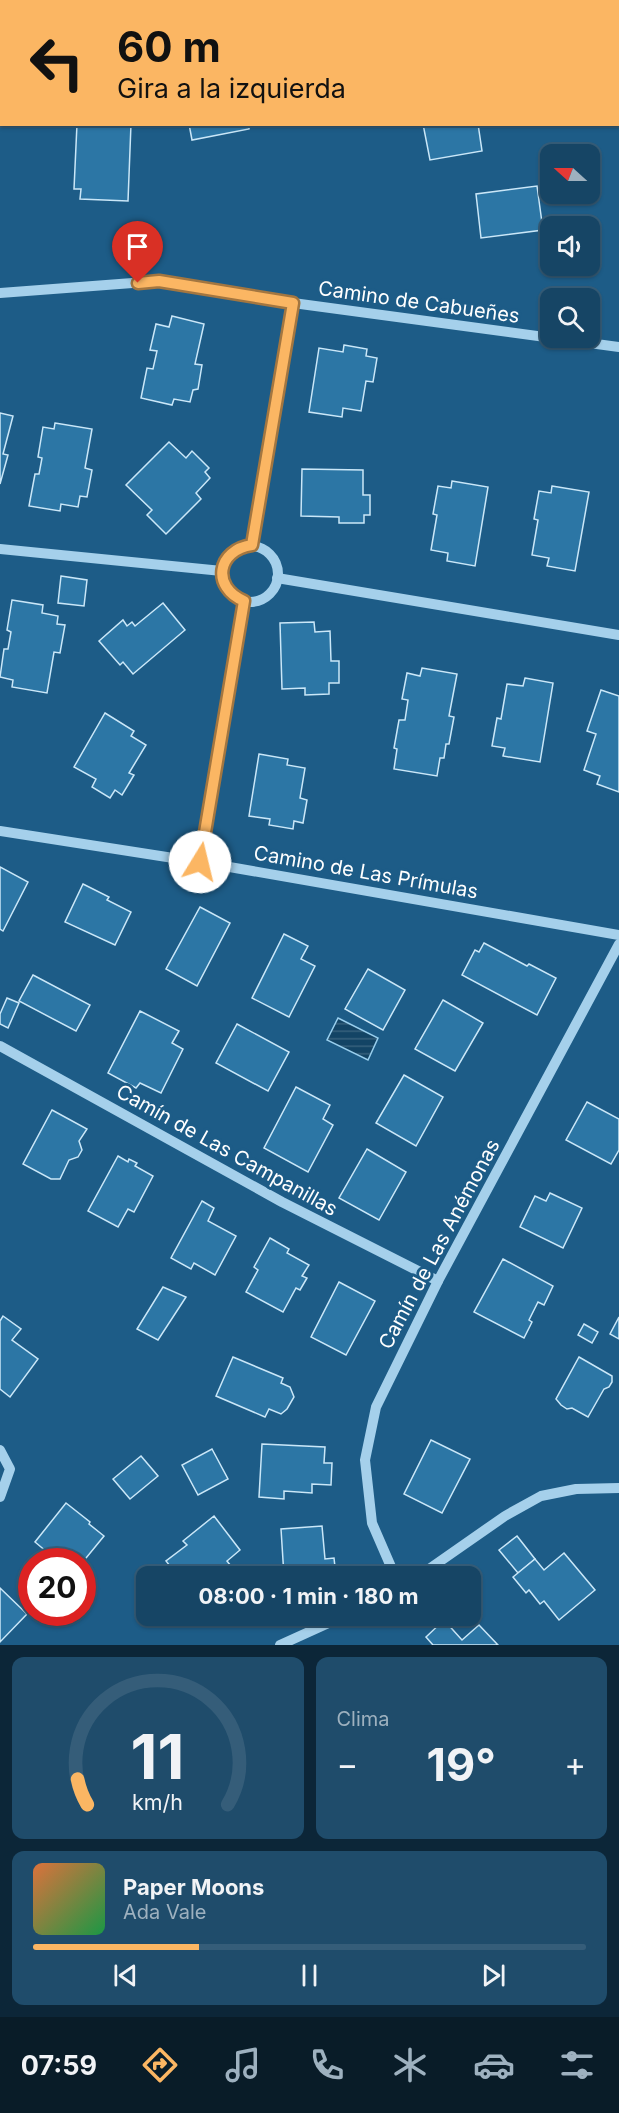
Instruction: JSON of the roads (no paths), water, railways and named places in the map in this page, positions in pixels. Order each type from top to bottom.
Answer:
[{"type":"street","name":"Camino de Cabueñes","points":[[0,293],[159,281],[293,303],[619,347]]},
{"type":"street","points":[[252,545],[293,303]]},
{"type":"street","points":[[252,545],[269,553],[278,569],[278,578],[269,594],[262,599],[244,601],[228,592],[223,584],[222,571],[234,550],[252,545]]},
{"type":"street","points":[[0,549],[222,571]]},
{"type":"street","points":[[278,578],[619,635]]},
{"type":"street","points":[[200,862],[244,601]]},
{"type":"street","name":"Camino de Las Prímulas","points":[[0,831],[200,862],[619,934]]},
{"type":"street","name":"Camín de Las Anémonas","points":[[392,1566],[372,1522],[365,1460],[376,1407],[438,1281],[619,944]]},
{"type":"street","name":"Camín de Las Campanillas","points":[[0,1046],[282,1202],[438,1281]]},
{"type":"street","points":[[0,1450],[10,1469],[0,1497]]},
{"type":"street","points":[[433,1566],[505,1516],[541,1496],[576,1489],[619,1488]]},
{"type":"street","points":[[280,1645],[322,1626]]},
{"type":"water","points":[[338,1018],[378,1038],[368,1060],[327,1040]]}]
